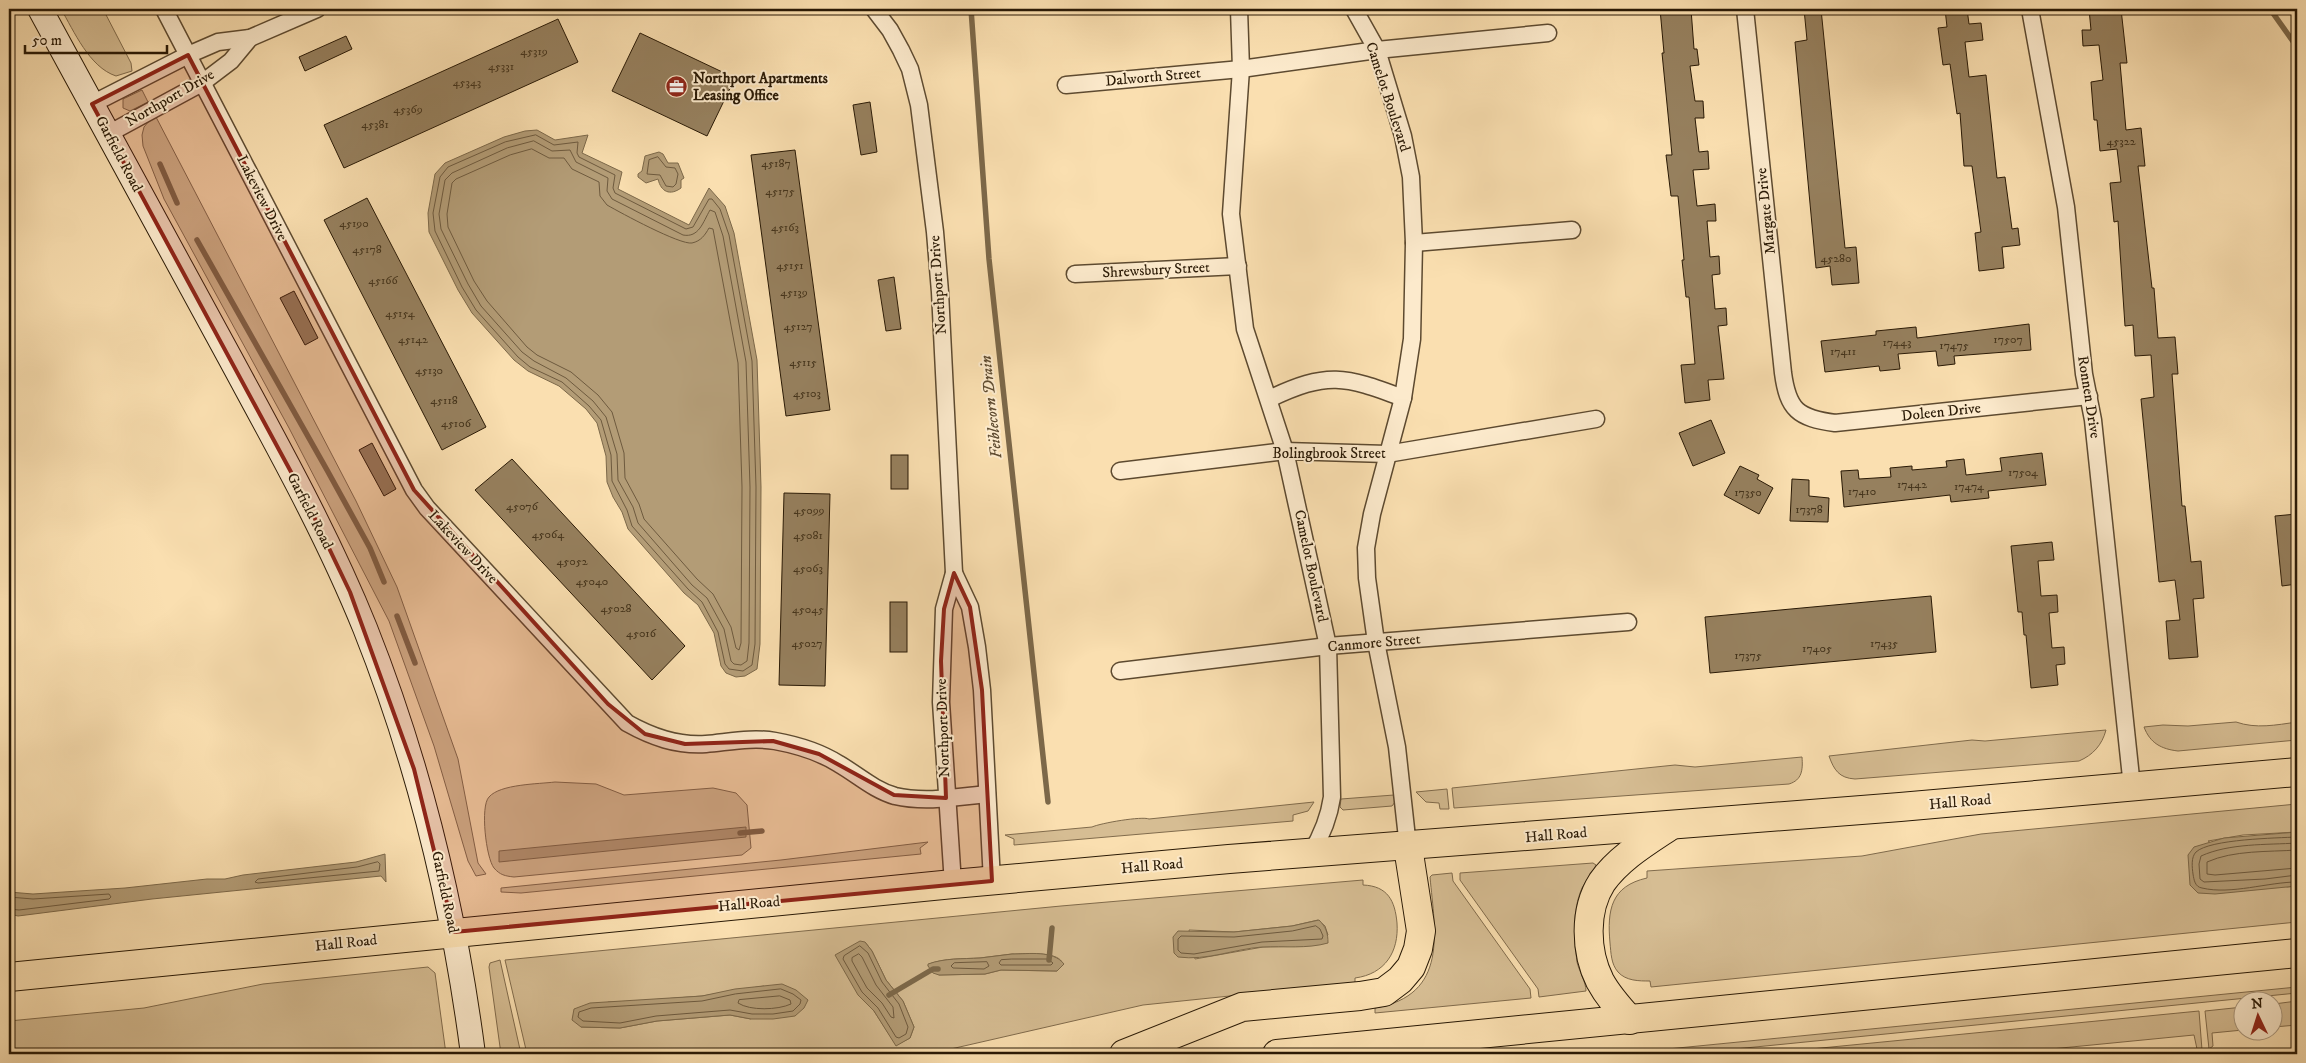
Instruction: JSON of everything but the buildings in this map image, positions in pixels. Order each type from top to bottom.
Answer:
[{"type":"highway","name":"Hall Road","points":[[9,977],[953,884],[1311,853],[1670,826],[2297,772]]},
{"type":"highway","points":[[1630,1020],[1600,982],[1593,964],[1589,918],[1595,896],[1610,872],[1626,857],[1670,826]]},
{"type":"highway","points":[[1124,1054],[1242,1008],[1384,992],[1400,980],[1411,967],[1418,949],[1420,931],[1408,847]]},
{"type":"highway","points":[[1278,1054],[1327,1052],[2297,953]]},
{"type":"street","name":"Garfield Road","points":[[40,9],[304,496],[350,592],[380,668],[428,814],[454,932],[473,1054]]},
{"type":"street","name":"Lakeview Drive","points":[[164,9],[414,490],[427,508],[627,723],[645,734],[664,741],[685,744],[753,739],[799,746],[826,757],[867,783],[894,795],[910,798],[946,798],[986,794]]},
{"type":"street","name":"Northport Drive","points":[[92,104],[188,55],[218,42],[250,38],[317,9]]},
{"type":"street","name":"Northport Drive","points":[[874,9],[890,30],[910,69],[919,105],[939,284],[954,573],[944,609],[941,661],[946,798],[953,884]]},
{"type":"street","name":"Camelot Boulevard","points":[[1239,9],[1241,69],[1231,214],[1245,329],[1286,451],[1328,646],[1332,797],[1330,812],[1323,833],[1311,853]]},
{"type":"street","name":"Camelot Boulevard","points":[[1354,9],[1376,50],[1404,136],[1410,176],[1414,243],[1412,339],[1403,398],[1372,514],[1366,548],[1367,578],[1376,642],[1397,747],[1408,847]]},
{"type":"street","name":"Margate Drive","points":[[1744,9],[1783,373],[1786,394],[1795,411]]},
{"type":"street","name":"Ronnen Drive","points":[[2030,9],[2066,207],[2084,374],[2094,420],[2132,787]]},
{"type":"street","points":[[1241,69],[1376,50],[1548,33]]},
{"type":"street","name":"Northport Drive","points":[[108,134],[202,83],[230,61],[250,38]]},
{"type":"street","name":"Dalworth Street","points":[[1066,86],[1241,69]]},
{"type":"street","points":[[1414,243],[1572,230]]},
{"type":"street","name":"Shrewsbury Street","points":[[1075,274],[1238,266]]},
{"type":"street","points":[[1269,399],[1295,386],[1317,380],[1340,378],[1363,383],[1403,398]]},
{"type":"street","name":"Doleen Drive","points":[[1795,411],[1813,420],[1835,423],[2089,396]]},
{"type":"street","name":"Bolingbrook Street","points":[[1120,471],[1286,451],[1387,454],[1596,419]]},
{"type":"street","name":"Northport Drive","points":[[954,573],[970,607],[977,647],[982,690],[992,881]]},
{"type":"street","name":"Canmore Street","points":[[1120,671],[1328,646],[1628,622]]},
{"type":"highlighted area","points":[[188,55],[414,490],[608,704],[645,734],[685,744],[773,741],[819,754],[894,795],[946,798],[941,661],[944,609],[954,573],[970,607],[982,690],[992,881],[454,932],[414,769],[350,592],[304,496],[92,104]]},
{"type":"shaded area","points":[[61,9],[103,9],[131,63],[132,71],[116,76],[98,65],[83,47]]},
{"type":"shaded area","points":[[142,90],[148,102],[130,111],[123,108],[123,99]]},
{"type":"shaded area","points":[[156,117],[356,501],[397,587],[458,759],[478,863],[486,874],[476,876],[468,861],[434,746],[389,621],[289,428],[164,199],[143,146],[142,135],[144,127]]},
{"type":"shaded area","points":[[2236,722],[2259,726],[2297,722],[2297,740],[2178,751],[2161,747],[2149,737],[2144,727],[2163,725],[2188,726]]},
{"type":"shaded area","points":[[2106,730],[2096,749],[2089,756],[2079,761],[1855,779],[1841,775],[1829,756],[1972,740],[1985,741]]},
{"type":"shaded area","points":[[1802,757],[1801,774],[1797,780],[1789,784],[1454,808],[1452,788],[1675,765],[1695,767]]},
{"type":"shaded area","points":[[555,782],[596,784],[624,795],[713,788],[736,793],[747,805],[751,848],[742,855],[514,877],[501,874],[494,868],[489,854],[485,832],[486,802],[489,797],[502,789]]},
{"type":"shaded area","points":[[1447,789],[1449,809],[1440,809],[1439,803],[1426,802],[1416,792]]},
{"type":"shaded area","points":[[1394,795],[1395,802],[1392,806],[1343,810],[1340,807],[1341,799]]},
{"type":"shaded area","points":[[1314,802],[1308,811],[1293,815],[1293,821],[1014,845],[1014,839],[1005,835],[1092,827],[1130,819],[1149,819]]},
{"type":"shaded area","points":[[2297,804],[2297,832],[2243,835],[2208,841],[2287,887],[2297,886],[2297,922],[1651,987],[1650,981],[1633,980],[1621,975],[1614,966],[1612,958],[1609,920],[1614,901],[1626,887],[1647,878],[1647,871],[1862,856],[1981,834]]},
{"type":"shaded area","points":[[928,842],[920,848],[921,854],[521,893],[501,892],[501,888],[781,860]]},
{"type":"shaded area","points":[[1593,863],[1596,865],[1582,888],[1579,897],[1575,924],[1577,962],[1586,991],[1539,997],[1538,989],[1460,880],[1460,873]]},
{"type":"shaded area","points":[[1452,873],[1453,881],[1530,989],[1531,998],[1375,1013],[1375,1008],[1399,1001],[1416,990],[1426,975],[1432,958],[1434,939],[1430,877],[1432,875]]},
{"type":"shaded area","points":[[1363,880],[1363,885],[1379,888],[1389,896],[1396,915],[1397,934],[1396,943],[1388,960],[1374,972],[1355,978],[1355,983],[1143,1005],[929,1054],[527,1054],[505,960],[1061,906]],"holes":[[[1318,920],[1325,926],[1328,935],[1304,946],[1263,947],[1195,959],[1189,930],[1234,932],[1292,926]],[[865,942],[872,951],[886,980],[903,1001],[914,1027],[910,1038],[896,1045],[874,1011]],[[1008,954],[1047,955],[1059,958],[1062,962],[1057,971],[1001,970],[985,974],[939,975],[928,966],[935,962],[947,960]],[[764,986],[751,1019],[730,1015],[657,1021],[620,1028],[581,1027],[608,1002],[702,996]]]},
{"type":"shaded area","points":[[500,960],[521,1054],[501,1054],[489,967],[490,963]]},
{"type":"shaded area","points":[[428,967],[435,973],[446,1054],[9,1054],[9,1021],[144,1008],[263,984]]},
{"type":"shaded area","points":[[2297,987],[2297,993],[2284,994],[2284,990],[2267,990]]},
{"type":"shaded area","points":[[2234,993],[2234,999],[1685,1054],[1617,1054]]},
{"type":"shaded area","points":[[2297,1001],[2297,1025],[2284,1026],[2284,1003]]},
{"type":"shaded area","points":[[2234,1008],[2234,1031],[2212,1033],[2213,1046],[2209,1049],[2205,1011]]},
{"type":"shaded area","points":[[2199,1011],[2202,1050],[2197,1049],[2194,1035],[2000,1054],[1760,1054]]},
{"type":"water","points":[[537,130],[555,140],[588,135],[582,153],[622,172],[618,189],[689,225],[709,188],[725,206],[734,233],[757,360],[761,487],[760,644],[757,669],[745,676],[736,677],[726,673],[721,666],[714,633],[698,605],[684,593],[628,529],[607,482],[606,456],[597,423],[586,409],[559,386],[528,371],[514,360],[472,313],[458,290],[429,232],[428,213],[435,174],[445,163],[504,137],[525,131]]},
{"type":"water","points":[[659,152],[663,154],[668,163],[678,163],[684,178],[681,180],[681,188],[673,192],[664,190],[658,179],[646,183],[638,177],[638,174],[642,171],[645,156]]},
{"type":"water","points":[[746,827],[746,837],[499,862],[499,851]]},
{"type":"water","points":[[2297,832],[2297,886],[2215,894],[2198,893],[2190,885],[2188,855],[2194,847],[2224,838]]},
{"type":"water","points":[[385,854],[386,882],[381,876],[152,899],[18,916],[9,914],[9,892],[33,894],[225,879],[243,875],[356,862]]},
{"type":"water","points":[[1319,920],[1326,930],[1328,943],[1304,947],[1252,948],[1189,958],[1178,957],[1174,953],[1173,937],[1178,931],[1234,932],[1292,926]]},
{"type":"water","points":[[860,941],[865,942],[872,951],[886,980],[903,1001],[914,1027],[910,1038],[896,1046],[874,1011],[858,995],[835,955]]},
{"type":"water","points":[[1033,953],[1047,955],[1054,957],[1064,964],[1057,971],[1001,970],[985,974],[939,975],[933,973],[928,966],[928,964],[934,962],[947,960]]},
{"type":"water","points":[[782,984],[796,990],[808,1000],[804,1008],[795,1016],[751,1019],[730,1015],[657,1021],[620,1028],[581,1027],[572,1020],[574,1009],[590,1003],[702,996],[735,989]]},
{"type":"waterway","name":"Feiblecorn Drain","points":[[971,9],[989,259],[1048,802]]},
{"type":"waterway","points":[[2270,9],[2297,47]]},
{"type":"waterway","points":[[160,164],[177,203]]},
{"type":"waterway","points":[[197,240],[370,548],[384,582]]},
{"type":"waterway","points":[[397,616],[415,663]]},
{"type":"waterway","points":[[740,833],[762,831]]},
{"type":"waterway","name":"Feiblecorn Drain","points":[[1049,960],[1052,928]]},
{"type":"waterway","name":"Feiblecorn Drain","points":[[889,995],[933,969],[938,969]]},
{"type":"place","name":"Northport Apartments Leasing Office","points":[[677,87]]}]
